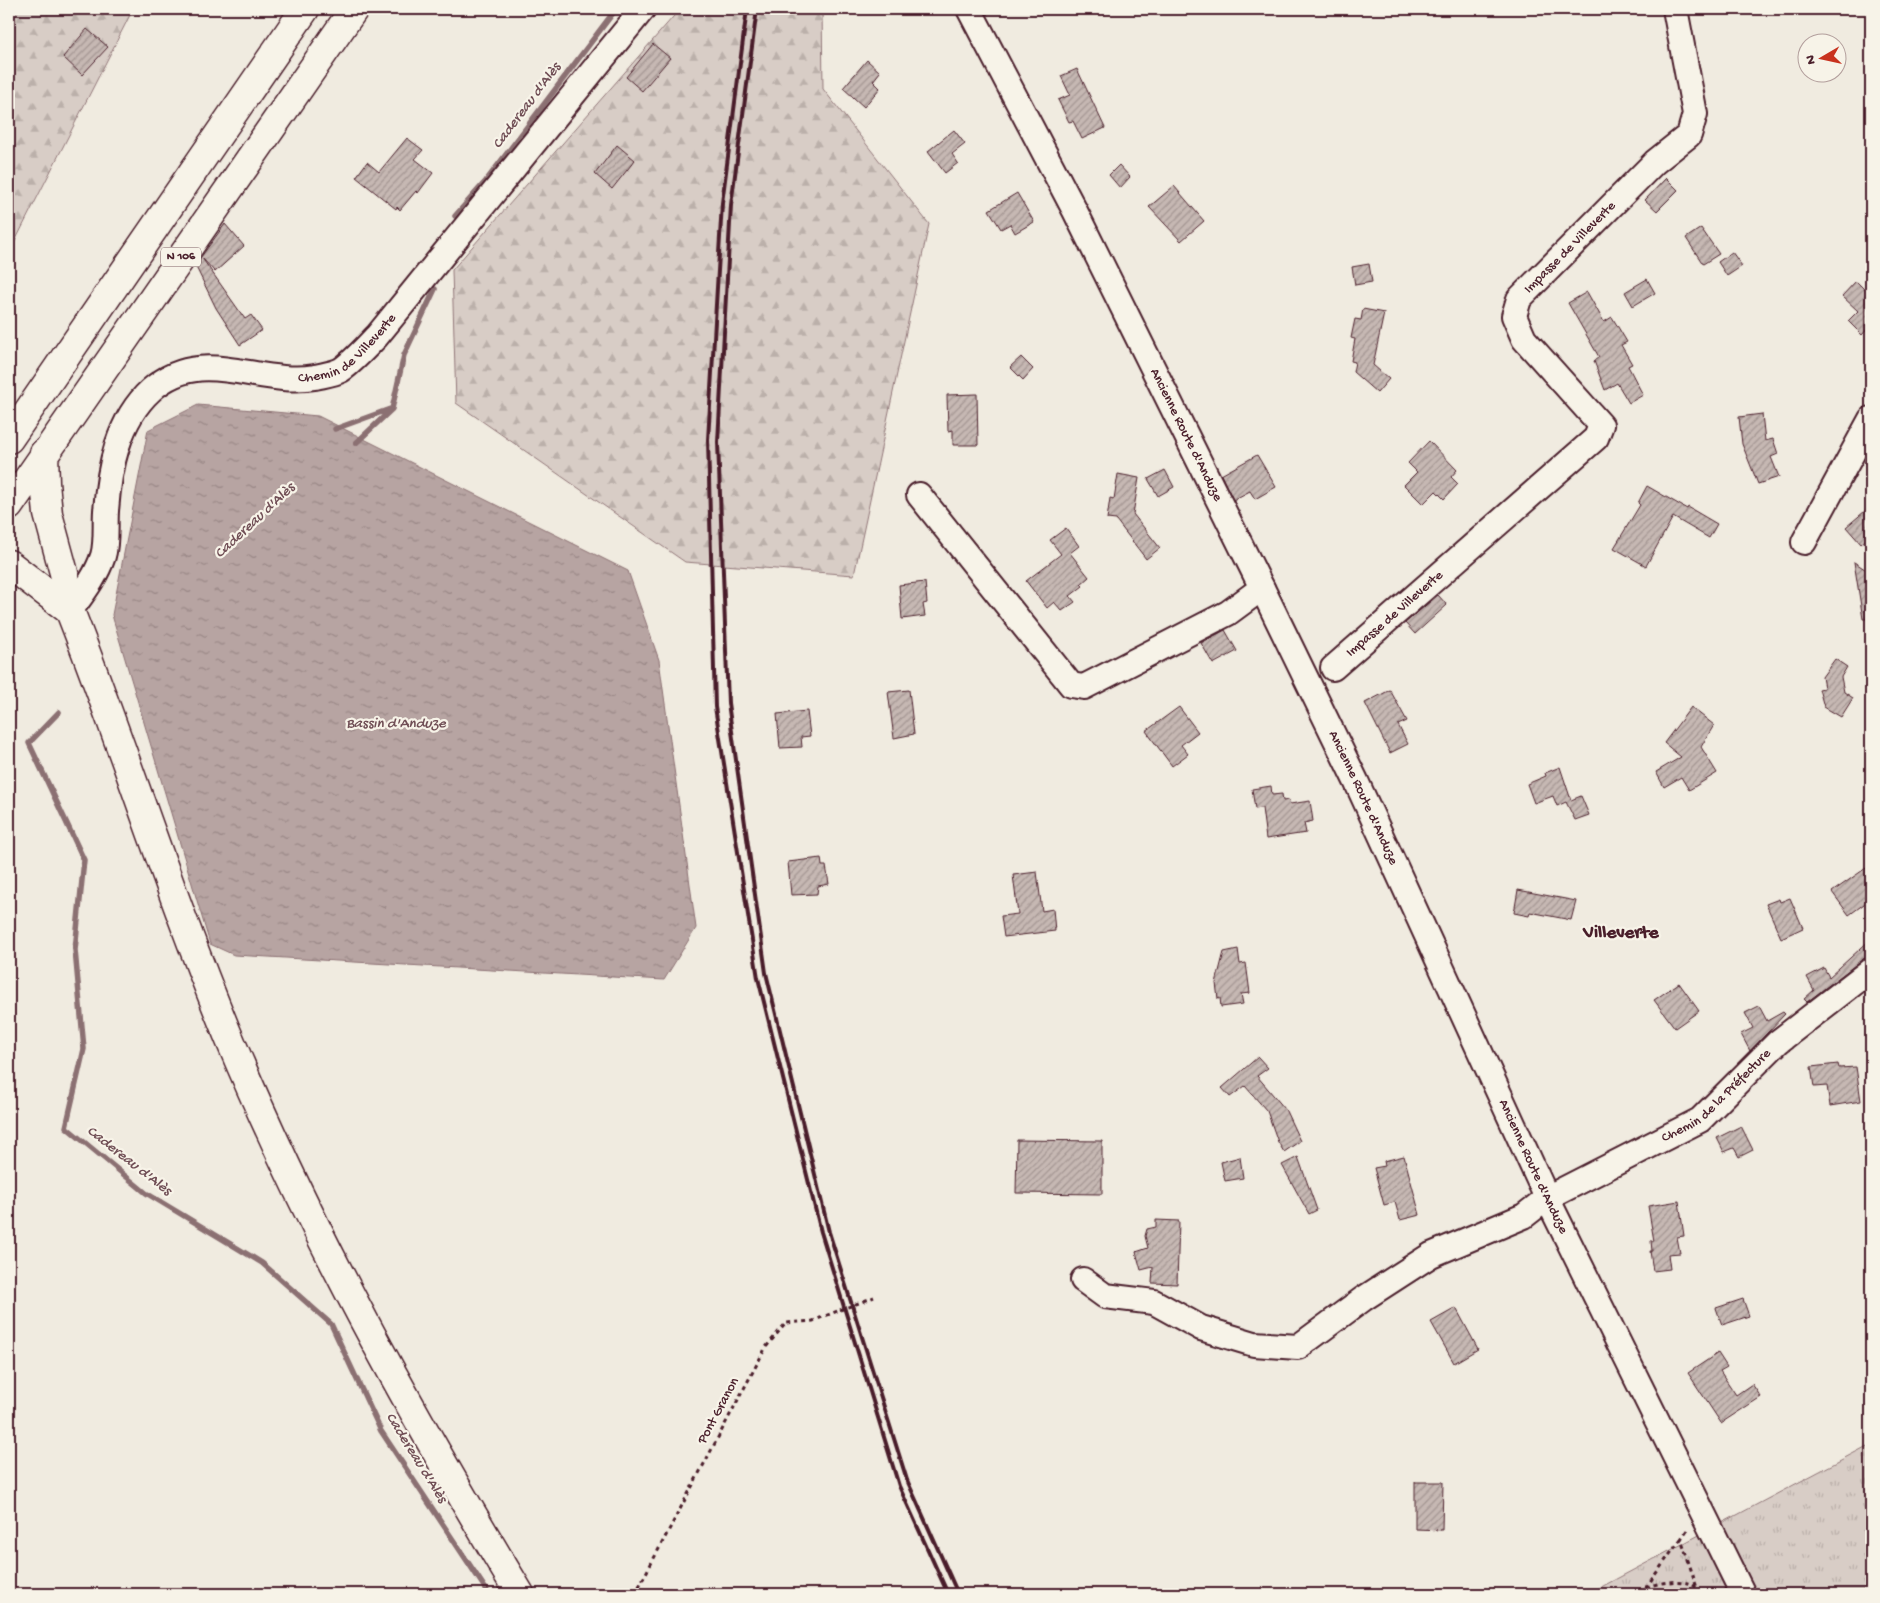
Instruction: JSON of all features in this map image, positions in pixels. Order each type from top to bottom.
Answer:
[{"type":"main road","name":"N 106","points":[[9,439],[17,421],[305,9]]},
{"type":"main road","name":"N 106","points":[[9,506],[354,9]]},
{"type":"main road","points":[[44,453],[48,514],[64,573],[70,611],[199,962],[260,1108],[308,1212],[405,1398],[520,1594]]},
{"type":"main road","points":[[9,564],[70,611]]},
{"type":"street","name":"Chemin de Villeverte","points":[[70,611],[92,582],[103,554],[108,485],[114,453],[130,416],[141,400],[168,377],[186,370],[220,367],[288,378],[309,378],[340,370],[377,336],[643,9]]},
{"type":"street","name":"Ancienne Route d'Anduze","points":[[969,9],[1074,211],[1262,588],[1356,781],[1547,1198],[1743,1594]]},
{"type":"street","name":"Impasse de Villeverte","points":[[1332,668],[1596,438],[1600,425],[1524,339],[1514,316],[1519,299],[1655,162],[1689,135],[1695,114],[1675,9]]},
{"type":"street","points":[[1804,542],[1871,420]]},
{"type":"street","points":[[919,495],[1071,685],[1084,687],[1092,683],[1228,613],[1262,588]]},
{"type":"street","name":"Chemin de la Préfecture","points":[[1083,1280],[1105,1296],[1154,1302],[1201,1328],[1254,1344],[1298,1347],[1363,1299],[1432,1255],[1524,1216],[1547,1198],[1700,1120],[1778,1042],[1871,970]]},
{"type":"path","name":"Pont Granon","points":[[634,1594],[766,1347],[786,1323],[813,1321],[874,1297]]},
{"type":"path","points":[[1641,1594],[1701,1509]]},
{"type":"path","points":[[1681,1539],[1696,1588],[1700,1594]]},
{"type":"path","points":[[1646,1587],[1664,1582],[1678,1581],[1696,1588]]},
{"type":"green space","points":[[9,9],[133,9],[9,253]]},
{"type":"green space","points":[[680,9],[822,9],[823,89],[929,224],[854,575],[685,562],[456,403],[452,270]]},
{"type":"green space","points":[[1871,1444],[1871,1594],[1588,1594]]},
{"type":"water","name":"Bassin d'Anduze","points":[[198,405],[318,416],[628,571],[659,660],[696,928],[664,980],[234,955],[210,944],[112,615],[148,430]]},
{"type":"building","points":[[87,29],[108,47],[82,75],[63,57]]},
{"type":"building","points":[[653,44],[670,58],[642,91],[626,77]]},
{"type":"building","points":[[867,60],[880,72],[873,81],[880,88],[864,107],[843,88]]},
{"type":"building","points":[[1077,69],[1105,128],[1082,139],[1073,121],[1069,122],[1058,100],[1070,95],[1061,76]]},
{"type":"building","points":[[954,130],[965,144],[952,154],[958,163],[945,173],[928,151]]},
{"type":"building","points":[[407,138],[423,150],[415,159],[433,173],[418,193],[416,191],[400,210],[397,207],[396,209],[356,177],[367,162],[379,172]]},
{"type":"building","points":[[617,145],[635,160],[612,189],[595,174]]},
{"type":"building","points":[[1119,165],[1130,177],[1120,188],[1109,175]]},
{"type":"building","points":[[1666,178],[1678,190],[1657,211],[1645,200]]},
{"type":"building","points":[[1174,186],[1204,221],[1181,241],[1149,207]]},
{"type":"building","points":[[1017,193],[1034,222],[1015,233],[1010,224],[1001,229],[989,210]]},
{"type":"building","points":[[225,224],[244,246],[215,272],[202,258],[245,319],[251,315],[262,330],[240,345],[216,308],[195,265]]},
{"type":"building","points":[[1701,228],[1719,254],[1703,264],[1686,238]]},
{"type":"building","points":[[1732,252],[1742,266],[1727,276],[1718,262]]},
{"type":"building","points":[[1369,264],[1372,282],[1355,285],[1352,267]]},
{"type":"building","points":[[1647,279],[1655,293],[1633,306],[1625,292]]},
{"type":"building","points":[[1856,281],[1871,296],[1871,325],[1862,335],[1848,321],[1858,311],[1842,296]]},
{"type":"building","points":[[1587,292],[1604,322],[1612,317],[1627,342],[1621,345],[1632,364],[1628,366],[1643,395],[1629,403],[1617,383],[1605,390],[1594,361],[1599,357],[1568,303]]},
{"type":"building","points":[[1363,309],[1384,313],[1373,365],[1389,379],[1377,393],[1353,372],[1355,362],[1351,361],[1355,339],[1351,338],[1355,319],[1361,320]]},
{"type":"building","points":[[1021,357],[1033,369],[1023,380],[1010,367]]},
{"type":"building","points":[[977,394],[978,445],[953,445],[953,430],[948,431],[947,395]]},
{"type":"building","points":[[1762,414],[1765,441],[1773,439],[1778,454],[1771,457],[1779,477],[1758,484],[1742,444],[1739,417]]},
{"type":"building","points":[[1429,441],[1457,470],[1451,477],[1458,484],[1444,499],[1436,491],[1423,504],[1404,485],[1417,472],[1408,463]]},
{"type":"building","points":[[1257,455],[1276,487],[1255,499],[1250,491],[1233,500],[1221,475]]},
{"type":"building","points":[[1165,470],[1174,487],[1158,496],[1148,479]]},
{"type":"building","points":[[1118,474],[1139,478],[1133,514],[1160,548],[1146,559],[1116,520],[1107,519],[1110,498],[1114,499]]},
{"type":"building","points":[[1647,486],[1717,524],[1709,538],[1673,517],[1646,566],[1614,548],[1640,505],[1638,503]]},
{"type":"building","points":[[1871,506],[1871,535],[1861,544],[1846,527]]},
{"type":"building","points":[[1066,528],[1079,546],[1070,553],[1089,577],[1081,584],[1083,586],[1070,596],[1075,602],[1062,611],[1054,602],[1047,608],[1026,581],[1061,554],[1050,540]]},
{"type":"building","points":[[1854,562],[1871,573],[1871,619],[1863,619]]},
{"type":"building","points":[[925,582],[927,603],[923,604],[925,616],[902,619],[899,585]]},
{"type":"building","points":[[1438,595],[1447,605],[1415,634],[1405,623]]},
{"type":"building","points":[[1225,630],[1237,651],[1213,664],[1201,643]]},
{"type":"building","points":[[1835,659],[1847,667],[1841,677],[1844,692],[1853,698],[1841,717],[1824,707],[1819,689],[1824,688],[1822,677]]},
{"type":"building","points":[[909,690],[914,734],[894,738],[888,692]]},
{"type":"building","points":[[1390,690],[1407,721],[1398,725],[1408,744],[1390,753],[1365,703]]},
{"type":"building","points":[[1179,707],[1198,732],[1181,745],[1188,754],[1172,766],[1146,731]]},
{"type":"building","points":[[1691,707],[1714,725],[1701,747],[1717,773],[1689,790],[1681,777],[1664,787],[1656,772],[1681,757],[1664,743]]},
{"type":"building","points":[[807,711],[810,736],[801,737],[802,747],[780,748],[777,714]]},
{"type":"building","points":[[1560,767],[1571,800],[1581,796],[1589,815],[1575,820],[1566,802],[1557,806],[1553,796],[1534,803],[1527,784],[1546,776],[1545,773]]},
{"type":"building","points":[[1271,786],[1272,795],[1282,794],[1283,801],[1289,800],[1290,804],[1310,801],[1313,821],[1304,823],[1306,833],[1266,839],[1262,808],[1255,809],[1252,789]]},
{"type":"building","points":[[821,858],[822,866],[826,866],[829,884],[818,886],[817,894],[791,895],[788,862]]},
{"type":"building","points":[[1866,868],[1871,876],[1871,899],[1849,915],[1832,892]]},
{"type":"building","points":[[1037,872],[1042,911],[1053,909],[1055,931],[1004,937],[1001,916],[1018,914],[1013,875]]},
{"type":"building","points":[[1518,890],[1576,901],[1571,920],[1530,912],[1529,916],[1514,913]]},
{"type":"building","points":[[1790,898],[1803,928],[1781,938],[1766,904],[1779,899],[1780,902]]},
{"type":"building","points":[[1871,939],[1871,957],[1863,959],[1807,1002],[1804,999],[1814,990],[1807,977],[1824,968],[1829,977]]},
{"type":"building","points":[[1238,949],[1240,964],[1246,963],[1250,993],[1241,994],[1243,1004],[1221,1007],[1216,983],[1224,952]]},
{"type":"building","points":[[1679,983],[1699,1011],[1675,1028],[1654,1000]]},
{"type":"building","points":[[1759,1006],[1767,1021],[1783,1012],[1785,1014],[1750,1051],[1741,1034],[1753,1028],[1745,1013]]},
{"type":"building","points":[[1258,1057],[1268,1068],[1257,1076],[1285,1109],[1300,1141],[1284,1152],[1278,1142],[1267,1111],[1245,1086],[1230,1097],[1222,1088]]},
{"type":"building","points":[[1838,1064],[1839,1068],[1856,1067],[1861,1101],[1830,1106],[1827,1086],[1814,1087],[1811,1067]]},
{"type":"building","points":[[1741,1126],[1753,1150],[1739,1157],[1734,1148],[1724,1152],[1717,1138]]},
{"type":"building","points":[[1017,1140],[1102,1141],[1102,1194],[1016,1193]]},
{"type":"building","points":[[1404,1156],[1420,1215],[1400,1220],[1395,1202],[1384,1205],[1374,1168],[1385,1166],[1384,1161]]},
{"type":"building","points":[[1240,1157],[1243,1178],[1225,1181],[1221,1162]]},
{"type":"building","points":[[1298,1157],[1317,1210],[1309,1214],[1282,1165]]},
{"type":"building","points":[[1679,1201],[1684,1236],[1677,1237],[1680,1253],[1668,1254],[1670,1269],[1653,1271],[1650,1251],[1652,1251],[1651,1241],[1654,1241],[1648,1206]]},
{"type":"building","points":[[1156,1220],[1179,1221],[1177,1284],[1152,1283],[1153,1267],[1141,1270],[1136,1252],[1148,1248],[1145,1236],[1147,1229],[1156,1227]]},
{"type":"building","points":[[1743,1299],[1749,1316],[1722,1325],[1716,1308]]},
{"type":"building","points":[[1456,1308],[1478,1349],[1454,1363],[1431,1322]]},
{"type":"building","points":[[1718,1353],[1727,1367],[1720,1371],[1736,1395],[1752,1384],[1761,1397],[1721,1423],[1688,1373]]},
{"type":"building","points":[[1415,1482],[1443,1482],[1442,1530],[1415,1529]]},
{"type":"waterway","name":"Cadereau d'Alès","points":[[455,216],[486,181],[616,9]]},
{"type":"waterway","name":"Cadereau d'Alès","points":[[356,443],[392,409],[404,355],[435,289]]},
{"type":"waterway","name":"Cadereau d'Alès","points":[[335,429],[390,409]]},
{"type":"waterway","name":"Cadereau d'Alès","points":[[59,712],[29,743],[84,860],[75,950],[84,1049],[66,1127],[146,1193],[262,1263],[331,1324],[381,1431],[489,1594]]},
{"type":"railway","points":[[747,9],[722,203],[708,440],[715,707],[758,978],[821,1232],[899,1486],[948,1594]]},
{"type":"railway","points":[[757,9],[731,205],[718,442],[728,703],[766,973],[829,1232],[907,1480],[958,1594]]},
{"type":"district","name":"Villeverte","points":[[1621,933]]}]
